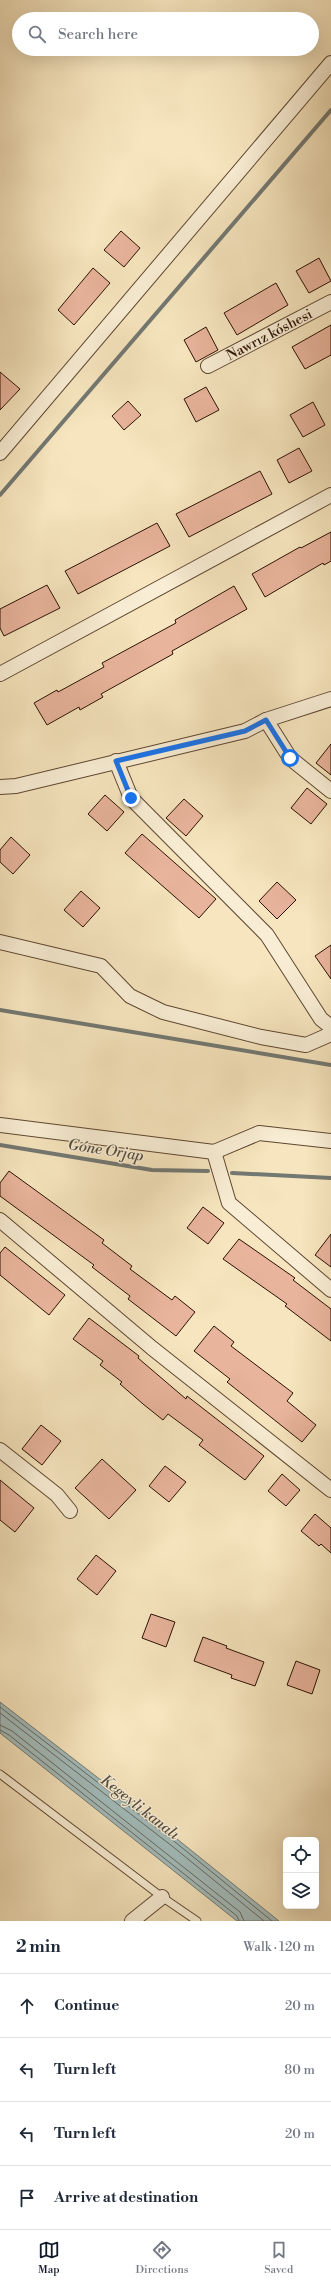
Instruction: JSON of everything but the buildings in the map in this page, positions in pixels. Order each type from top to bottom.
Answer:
[{"type":"street","points":[[0,453],[331,63]]},
{"type":"street","name":"Nawrız kóshesi","points":[[208,366],[331,302]]},
{"type":"street","points":[[0,674],[331,495]]},
{"type":"street","points":[[0,787],[16,786],[245,731],[266,720],[331,699]]},
{"type":"street","points":[[266,720],[290,758],[331,791]]},
{"type":"street","points":[[116,761],[131,798],[267,935],[321,1019],[331,1027]]},
{"type":"street","points":[[0,942],[102,966],[130,996],[163,1012],[262,1037],[306,1044],[331,1034]]},
{"type":"street","points":[[0,1124],[214,1152],[259,1133],[331,1141]]},
{"type":"street","points":[[214,1152],[229,1203],[331,1290]]},
{"type":"street","points":[[0,1220],[152,1348],[331,1490]]},
{"type":"street","points":[[0,1450],[56,1495],[70,1511]]},
{"type":"street","points":[[141,1918],[162,1897]]},
{"type":"lane","points":[[0,1774],[162,1897],[197,1921]]},
{"type":"water","points":[[0,1702],[177,1839],[279,1921],[237,1921],[0,1733]]},
{"type":"waterway","points":[[0,495],[331,110]]},
{"type":"waterway","points":[[0,1010],[331,1065]]},
{"type":"waterway","name":"Góne Orjap","points":[[0,1145],[152,1170],[208,1171]]},
{"type":"waterway","name":"Góne Orjap","points":[[232,1173],[331,1178]]},
{"type":"route","points":[[131,798],[116,761],[245,731],[266,720],[290,758]]},
{"type":"water label","name":"Kegeyli kanalı","points":[[140,1807]]}]
